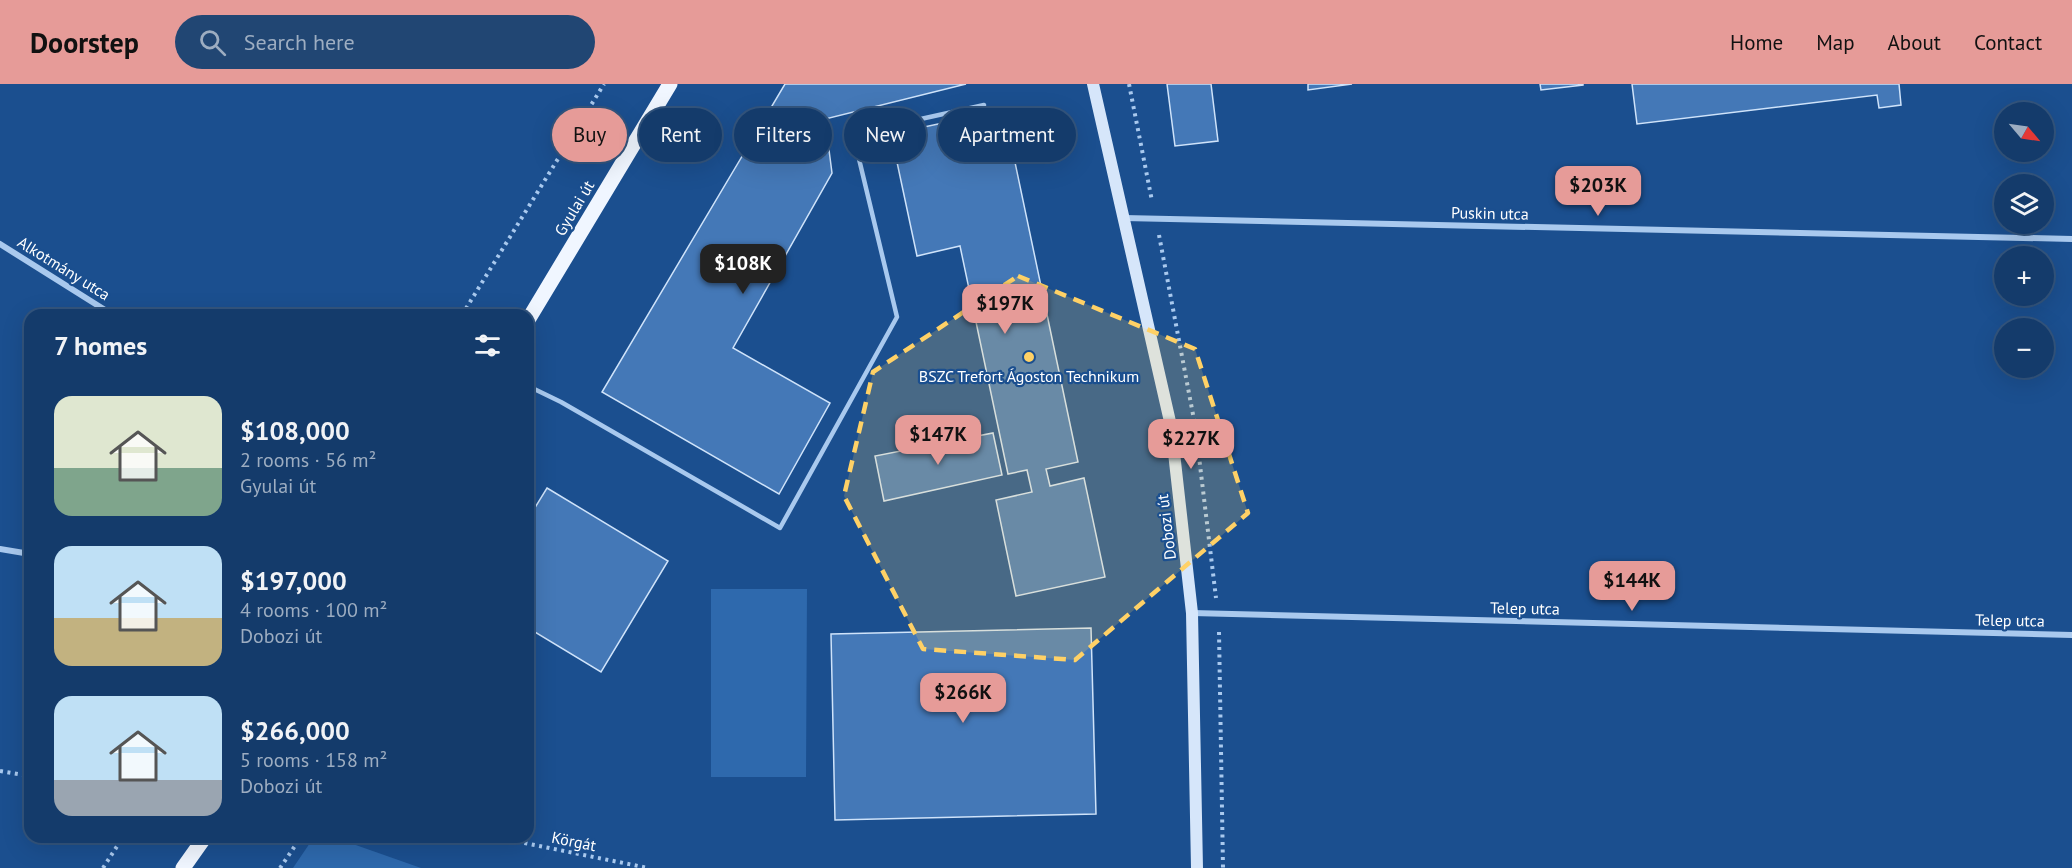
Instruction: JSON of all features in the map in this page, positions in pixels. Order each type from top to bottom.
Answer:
[{"type":"main road","name":"Gyulai út","points":[[534,310],[670,84]]},
{"type":"main road","name":"Dobozi út","points":[[1093,84],[1171,426],[1192,613],[1197,868]]},
{"type":"main road","points":[[183,868],[201,843]]},
{"type":"street","name":"Puskin utca","points":[[1124,218],[2072,239]]},
{"type":"street","name":"Alkotmány utca","points":[[0,244],[103,309]]},
{"type":"street","points":[[0,549],[24,553]]},
{"type":"street","name":"Telep utca","points":[[1192,613],[2072,635]]},
{"type":"lane","points":[[534,389],[572,408],[780,528],[897,317],[853,134],[984,105]]},
{"type":"path","points":[[466,309],[604,84]]},
{"type":"path","points":[[0,771],[24,775]]},
{"type":"path","points":[[103,868],[119,843]]},
{"type":"path","points":[[280,868],[297,843]]},
{"type":"path","name":"Körgát","points":[[525,843],[648,868]]},
{"type":"highlighted area","points":[[1018,276],[1195,349],[1248,513],[1075,660],[923,649],[844,496],[873,372]]},
{"type":"shaded area","points":[[711,589],[807,589],[806,777],[711,777]]},
{"type":"shaded area","points":[[310,843],[350,843],[421,868],[293,868]]},
{"type":"building","points":[[785,84],[966,84],[869,108],[844,108],[844,114],[832,117],[832,108],[771,108]]},
{"type":"building","points":[[1167,84],[1211,84],[1218,141],[1175,146]]},
{"type":"building","points":[[1308,84],[1352,84],[1308,90]]},
{"type":"building","points":[[1540,84],[1583,84],[1583,85],[1541,90]]},
{"type":"building","points":[[1632,84],[1899,84],[1901,105],[1879,108],[1877,95],[1637,124]]},
{"type":"building","points":[[938,124],[938,162],[1015,162],[1078,462],[1046,469],[1050,486],[1084,478],[1105,577],[1016,596],[996,500],[1032,492],[1027,470],[1008,474],[960,246],[917,256],[897,162],[926,162],[926,127]]},
{"type":"building","points":[[739,162],[831,162],[832,173],[733,348],[830,403],[779,494],[602,392]]},
{"type":"building","points":[[993,433],[1002,475],[884,501],[875,456]]},
{"type":"building","points":[[547,488],[668,561],[601,672],[535,632],[534,634],[534,509]]},
{"type":"building","points":[[1091,628],[1096,814],[835,820],[831,634]]},
{"type":"place","name":"BSZC Trefort Ágoston Technikum","points":[[1029,357]]}]
